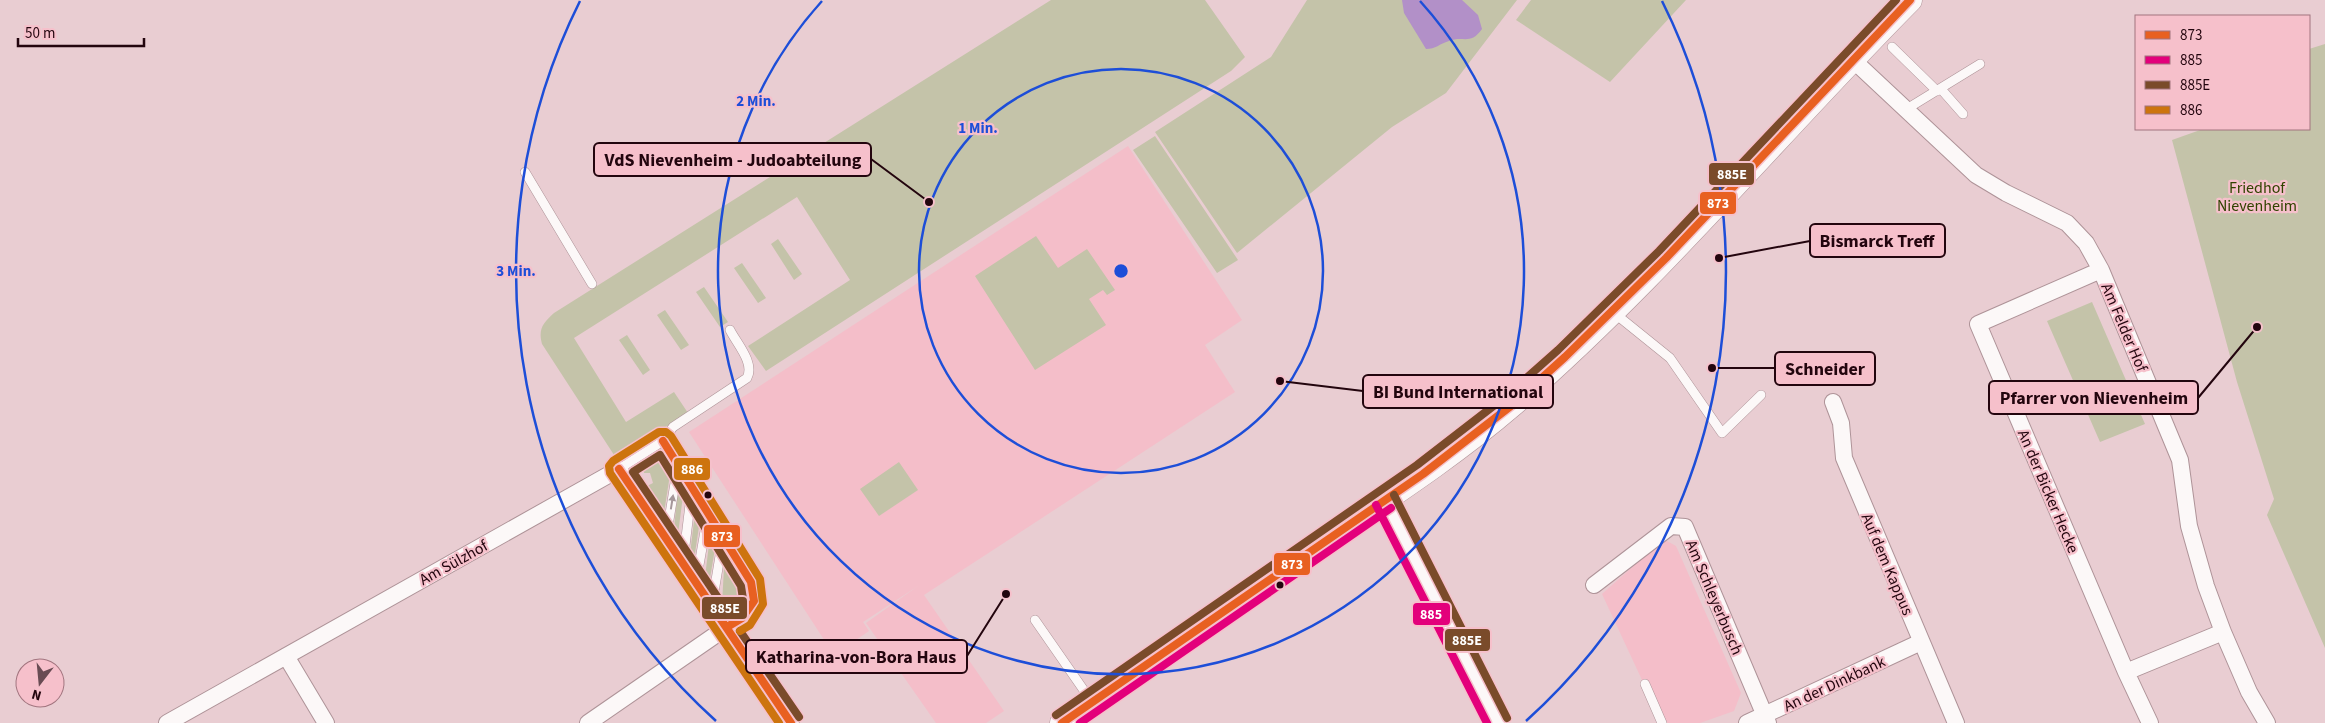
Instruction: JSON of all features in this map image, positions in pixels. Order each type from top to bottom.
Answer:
[{"type":"street","points":[[1062,723],[1385,500],[1457,449],[1510,407],[1576,349],[1668,256],[1852,59],[1910,0]]},
{"type":"street","name":"Am Felder Hof","points":[[1852,59],[1976,175],[2006,193],[2067,223],[2086,243],[2101,270],[2180,460],[2190,526],[2206,586],[2223,632],[2249,692],[2267,723]]},
{"type":"street","name":"An der Bicker Hecke","points":[[2101,270],[1978,324],[2126,672],[2150,723]]},
{"type":"street","name":"Auf dem Kappus","points":[[1833,402],[1841,423],[1844,458],[1956,723]]},
{"type":"street","points":[[619,469],[791,723]]},
{"type":"street","name":"Am Sülzhof","points":[[167,723],[619,469]]},
{"type":"street","points":[[1385,500],[1498,723]]},
{"type":"street","name":"Am Schleyerbusch","points":[[1594,585],[1671,526],[1685,527],[1766,719]]},
{"type":"street","points":[[588,723],[727,627]]},
{"type":"street","points":[[2126,672],[2223,632]]},
{"type":"street","name":"An der Dinkbank","points":[[1747,723],[1766,719],[1921,642]]},
{"type":"street","points":[[286,656],[326,723]]},
{"type":"lane","points":[[1892,47],[1963,114]]},
{"type":"lane","points":[[1905,110],[1980,64]]},
{"type":"lane","points":[[525,172],[592,284]]},
{"type":"lane","points":[[1613,311],[1670,358],[1722,433],[1761,395]]},
{"type":"lane","points":[[619,469],[662,441],[673,428],[747,378],[750,372],[748,363],[730,330]]},
{"type":"lane","points":[[662,441],[751,582],[754,600],[742,618],[727,627]]},
{"type":"lane","points":[[666,538],[678,466]]},
{"type":"lane","points":[[683,562],[692,488]]},
{"type":"lane","points":[[696,582],[708,514]]},
{"type":"lane","points":[[712,604],[723,538]]},
{"type":"lane","points":[[1035,620],[1092,702]]},
{"type":"lane","points":[[1645,684],[1662,723]]},
{"type":"shaded area","points":[[1402,0],[1462,0],[1478,15],[1482,29],[1470,39],[1454,39],[1426,49],[1404,13]]},
{"type":"shaded area","points":[[1128,146],[1242,320],[1205,345],[1235,392],[924,595],[1004,711],[986,723],[936,723],[866,623],[918,586],[863,622],[869,631],[834,655],[689,432]]},
{"type":"shaded area","points":[[1667,541],[1676,546],[1741,693],[1734,711],[1700,723],[1662,723],[1602,594],[1656,546]]},
{"type":"green space","points":[[1051,0],[1205,0],[1245,57],[1231,71],[766,371],[748,346],[850,280],[797,197],[574,338],[626,422],[674,392],[688,413],[616,458],[542,344],[541,330],[547,320],[554,313]]},
{"type":"green space","points":[[1307,0],[1517,0],[1446,93],[1392,127],[1237,253],[1155,132],[1271,57]]},
{"type":"green space","points":[[1531,0],[1686,0],[1610,82],[1516,20]]},
{"type":"green space","name":"Friedhof Nievenheim","points":[[2325,44],[2325,648],[2267,515],[2274,499],[2237,382],[2172,140],[2200,130],[2310,130],[2310,49]]},
{"type":"green space","points":[[1155,136],[1238,260],[1217,273],[1133,150]]},
{"type":"green space","points":[[1036,236],[1058,268],[1087,249],[1115,290],[1107,295],[1103,290],[1089,299],[1106,325],[1035,370],[975,276]]},
{"type":"green space","points":[[778,239],[802,274],[794,280],[771,244]]},
{"type":"green space","points":[[742,263],[766,298],[758,303],[734,268]]},
{"type":"green space","points":[[704,287],[728,322],[720,327],[696,292]]},
{"type":"green space","points":[[2092,302],[2145,424],[2100,442],[2047,321]]},
{"type":"green space","points":[[665,310],[689,345],[681,350],[657,315]]},
{"type":"green space","points":[[627,335],[650,370],[643,375],[619,340]]},
{"type":"green space","points":[[655,456],[664,460],[671,468],[664,513],[647,486],[653,483],[650,473],[644,473],[643,464],[647,459]]},
{"type":"green space","points":[[899,462],[918,490],[879,516],[860,489]]},
{"type":"green space","points":[[679,479],[684,488],[678,534],[674,528]]},
{"type":"green space","points":[[696,504],[701,513],[694,560],[690,554]]},
{"type":"green space","points":[[711,528],[717,537],[709,584],[705,577]]},
{"type":"green space","points":[[725,550],[737,569],[745,588],[746,603],[738,611],[731,611],[722,604]]},
{"type":"transit line","name":"885E","points":[[1056,715],[1417,465],[1505,397],[1558,350],[1659,251],[1896,0]]},
{"type":"transit line","name":"873","points":[[1062,723],[1423,474],[1512,405],[1565,357],[1666,258],[1910,0]]},
{"type":"transit line","name":"886","points":[[740,631],[750,625],[763,604],[760,579],[671,436],[666,432],[659,432],[613,461],[609,466],[610,473],[779,723]]},
{"type":"transit line","name":"873","points":[[663,441],[751,582],[754,601],[742,618],[727,627]]},
{"type":"transit line","name":"885E","points":[[660,455],[741,586],[743,599],[735,611],[729,614],[633,472],[660,455]]},
{"type":"transit line","name":"873","points":[[619,469],[791,723]]},
{"type":"transit line","name":"885E","points":[[1394,495],[1507,718]]},
{"type":"transit line","name":"885","points":[[1376,505],[1487,723]]},
{"type":"transit line","name":"885","points":[[1080,723],[1391,508]]},
{"type":"transit line","name":"885E","points":[[740,631],[799,717]]},
{"type":"place","name":"VdS Nievenheim - Judoabteilung","points":[[929,202]]},
{"type":"place","name":"Bismarck Treff","points":[[1719,258]]},
{"type":"place","name":"Pfarrer von Nievenheim","points":[[2257,327]]},
{"type":"place","name":"Schneider","points":[[1712,368]]},
{"type":"place","name":"BI Bund International","points":[[1280,381]]},
{"type":"place","name":"Katharina-von-Bora Haus","points":[[1006,594]]}]
